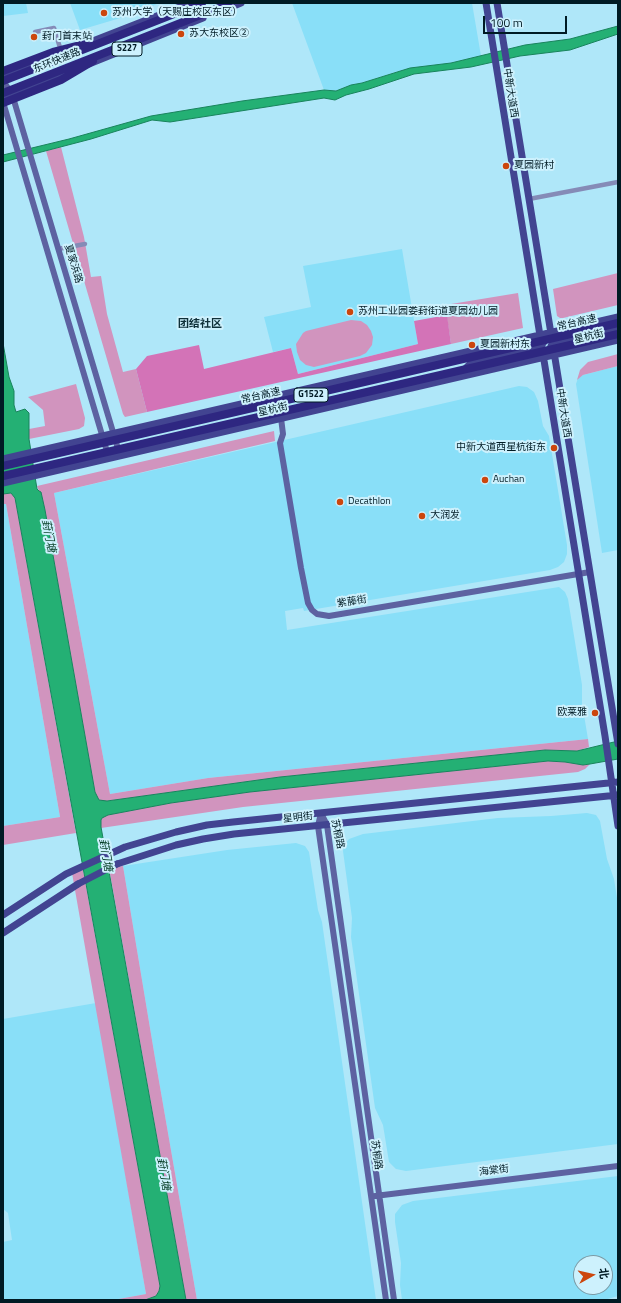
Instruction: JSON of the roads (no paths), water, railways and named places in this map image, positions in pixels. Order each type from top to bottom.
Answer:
[{"type":"highway","name":"东环快速路","points":[[3,81],[202,3]]},
{"type":"highway","name":"东环快速路","points":[[3,93],[230,3]]},
{"type":"highway","points":[[3,71],[53,52],[112,38]]},
{"type":"highway","points":[[3,102],[61,80],[115,48]]},
{"type":"highway","name":"常台高速","points":[[3,466],[618,323]]},
{"type":"highway","name":"常台高速","points":[[3,476],[618,334]]},
{"type":"main road","name":"S227","points":[[3,76],[190,3]]},
{"type":"main road","name":"S227","points":[[3,98],[241,3]]},
{"type":"main road","name":"中新大道西","points":[[486,3],[609,764],[615,782],[618,826]]},
{"type":"main road","name":"中新大道西","points":[[497,3],[618,744]]},
{"type":"main road","points":[[497,73],[508,71]]},
{"type":"main road","name":"夏家浜路","points":[[3,81],[12,94],[120,456]]},
{"type":"main road","name":"夏家浜路","points":[[3,102],[109,458]]},
{"type":"main road","points":[[66,312],[76,309]]},
{"type":"main road","name":"星杭街","points":[[3,459],[618,316]]},
{"type":"main road","points":[[543,358],[553,343],[618,328]]},
{"type":"main road","points":[[456,378],[472,362],[542,346],[551,332]]},
{"type":"main road","name":"星杭街","points":[[3,483],[618,340]]},
{"type":"main road","name":"紫藤街","points":[[280,418],[283,434],[280,443],[301,568],[308,603],[312,610],[317,614],[329,616],[590,572]]},
{"type":"main road","name":"星明街","points":[[3,915],[66,874],[125,847],[176,832],[207,826],[321,813],[615,782]]},
{"type":"main road","name":"星明街","points":[[3,933],[78,884],[117,864],[176,845],[203,839],[616,795]]},
{"type":"main road","name":"苏桐路","points":[[321,813],[327,825],[394,1300]]},
{"type":"main road","name":"苏桐路","points":[[321,813],[318,826],[386,1300]]},
{"type":"main road","name":"海棠街","points":[[372,1196],[618,1166]]},
{"type":"street","points":[[35,32],[54,28],[62,53]]},
{"type":"street","points":[[529,199],[618,182]]},
{"type":"street","points":[[58,249],[85,244]]},
{"type":"water","points":[[618,26],[618,34],[570,50],[520,56],[471,67],[414,74],[346,95],[335,100],[324,98],[170,122],[152,120],[91,139],[3,162],[3,155],[69,139],[151,116],[242,101],[324,90],[336,91],[351,85],[410,68],[451,63],[525,45],[570,39]]},
{"type":"water","name":"葑门塘","points":[[3,343],[9,377],[14,391],[14,405],[16,412],[25,409],[29,413],[29,439],[37,489],[41,492],[45,510],[95,792],[99,800],[107,801],[280,777],[545,750],[577,751],[618,741],[618,759],[590,764],[583,765],[548,761],[250,792],[171,803],[108,815],[102,818],[101,827],[186,1300],[145,1300],[156,1296],[160,1286],[15,498],[11,493],[3,494]]},
{"type":"place","name":"苏州大学（天赐庄校区东区）","points":[[104,13]]},
{"type":"place","name":"苏大东校区②","points":[[181,34]]},
{"type":"place","name":"葑门首末站","points":[[34,37]]},
{"type":"place","name":"夏园新村","points":[[506,166]]},
{"type":"place","name":"苏州工业园娄葑街道夏园幼儿园","points":[[350,312]]},
{"type":"place","name":"夏园新村东","points":[[472,345]]},
{"type":"place","name":"中新大道西星杭街东","points":[[554,448]]},
{"type":"place","name":"Auchan","points":[[485,480]]},
{"type":"place","name":"Decathlon","points":[[340,502]]},
{"type":"place","name":"大润发","points":[[422,516]]},
{"type":"place","name":"欧莱雅","points":[[595,713]]},
{"type":"district","name":"团结社区","points":[[200,324]]}]
